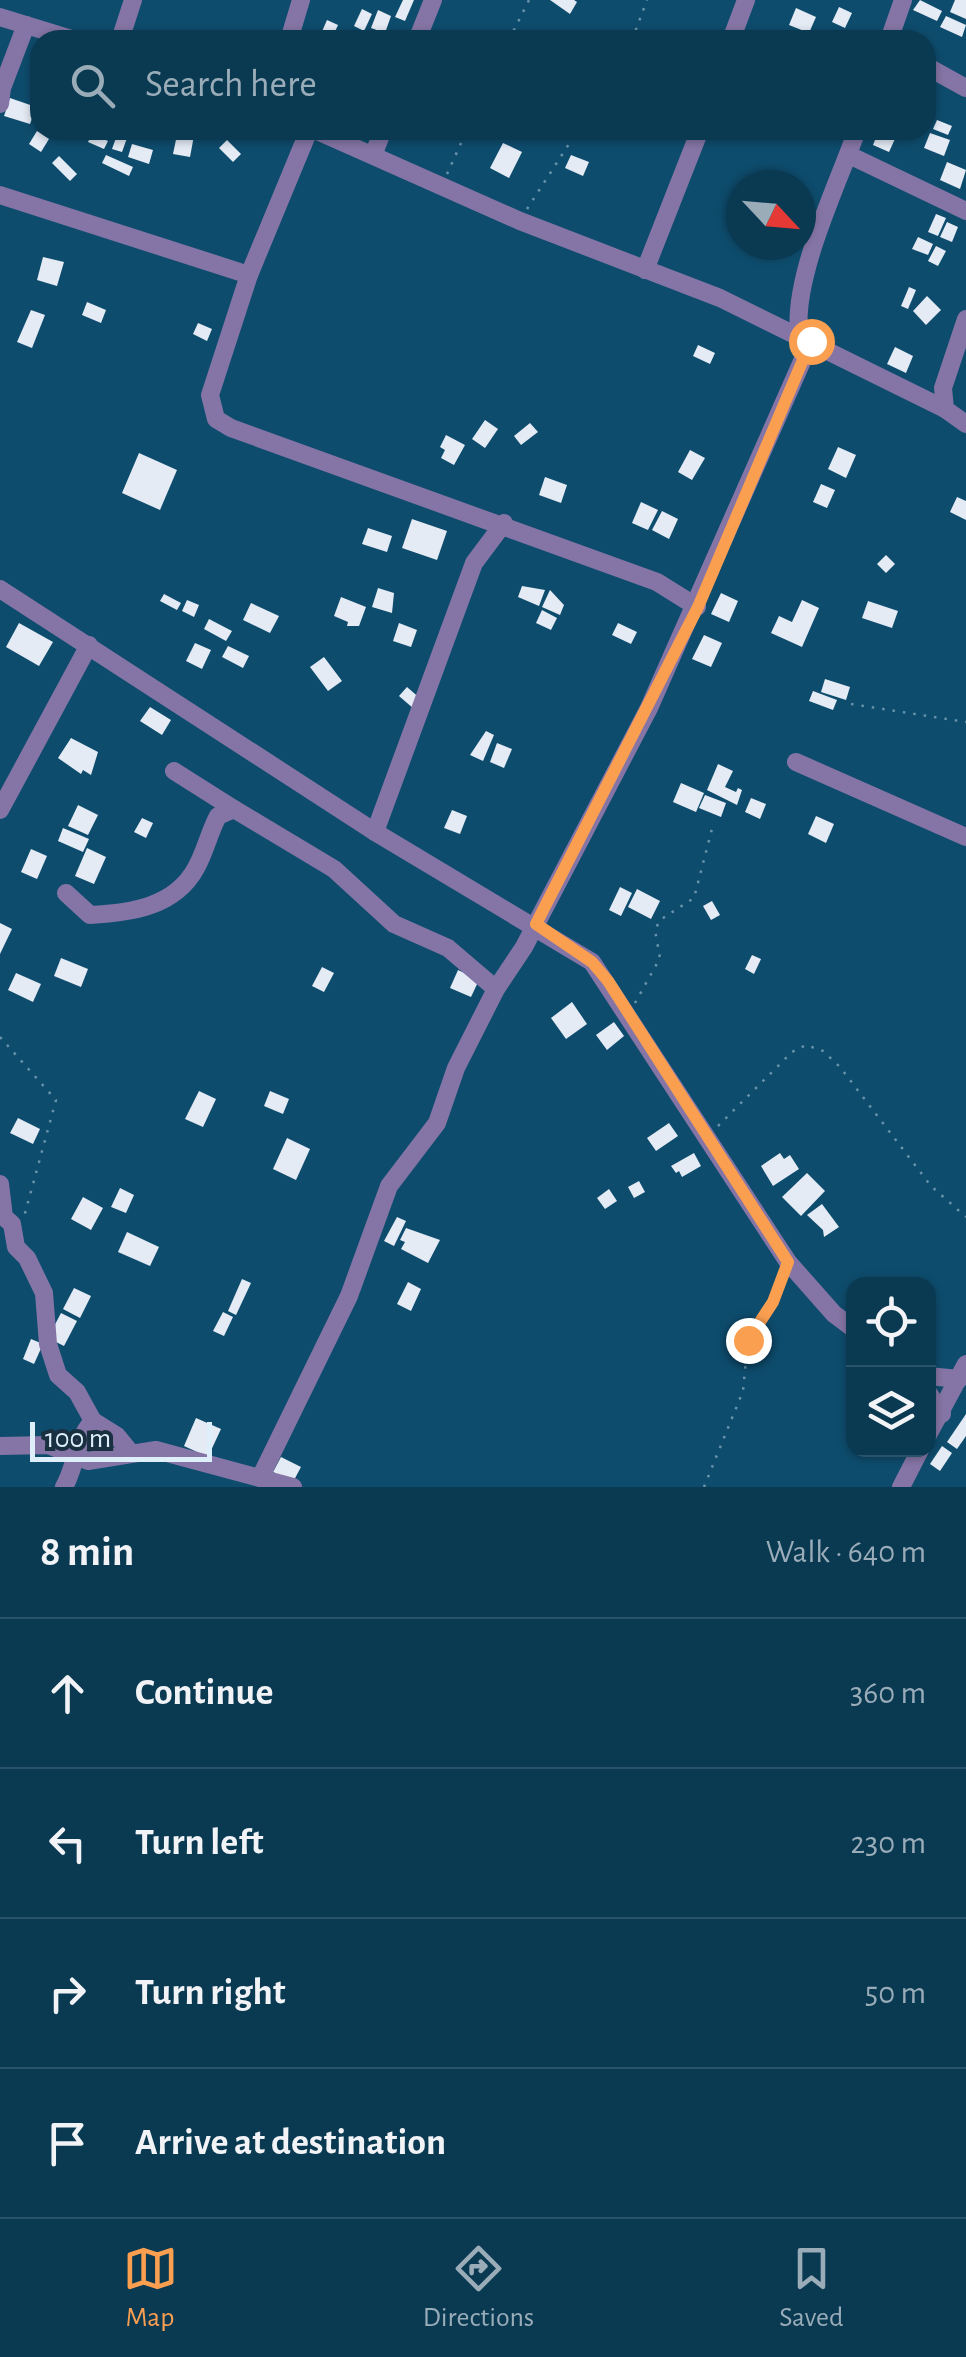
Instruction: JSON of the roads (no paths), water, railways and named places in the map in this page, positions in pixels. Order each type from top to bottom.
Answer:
[{"type":"street","points":[[123,30],[133,0]]},
{"type":"street","points":[[291,30],[300,0]]},
{"type":"street","points":[[422,30],[433,0]]},
{"type":"street","points":[[736,30],[746,0]]},
{"type":"street","points":[[892,30],[903,0]]},
{"type":"street","points":[[0,17],[42,30]]},
{"type":"street","points":[[0,104],[2,88],[26,25]]},
{"type":"street","points":[[936,72],[966,88]]},
{"type":"street","points":[[308,140],[249,275],[210,395],[216,419],[231,428],[504,523],[657,582],[698,607]]},
{"type":"street","points":[[339,140],[520,220],[720,298],[805,338],[879,380],[945,408],[966,424]]},
{"type":"street","points":[[374,153],[379,140]]},
{"type":"street","points":[[645,270],[696,140]]},
{"type":"street","points":[[261,1476],[349,1296],[383,1198],[437,1123],[456,1068],[496,989],[536,924],[698,607],[805,338],[797,314],[854,140]]},
{"type":"street","points":[[849,155],[966,212]]},
{"type":"street","points":[[0,196],[249,275]]},
{"type":"street","points":[[945,408],[943,388],[966,320]]},
{"type":"street","points":[[375,832],[474,563],[504,523]]},
{"type":"street","points":[[0,589],[375,832],[536,924],[592,962],[630,1013],[788,1262],[846,1323]]},
{"type":"street","points":[[0,810],[89,645]]},
{"type":"street","points":[[796,762],[966,837]]},
{"type":"street","points":[[174,771],[334,870],[394,924],[448,948],[496,989]]},
{"type":"street","points":[[66,893],[90,914],[155,904],[186,884],[218,816],[234,808]]},
{"type":"street","points":[[0,1184],[4,1217],[12,1224],[16,1247],[27,1258],[44,1292],[52,1360],[58,1375],[78,1392],[93,1422],[117,1436],[131,1453]]},
{"type":"street","points":[[936,1375],[962,1371]]},
{"type":"street","points":[[936,1423],[962,1371]]},
{"type":"street","points":[[936,1405],[942,1414]]},
{"type":"street","points":[[64,1487],[78,1460],[77,1446],[93,1422]]},
{"type":"street","points":[[0,1446],[48,1446],[78,1460],[156,1450],[293,1487]]},
{"type":"street","points":[[901,1487],[916,1457]]}]
